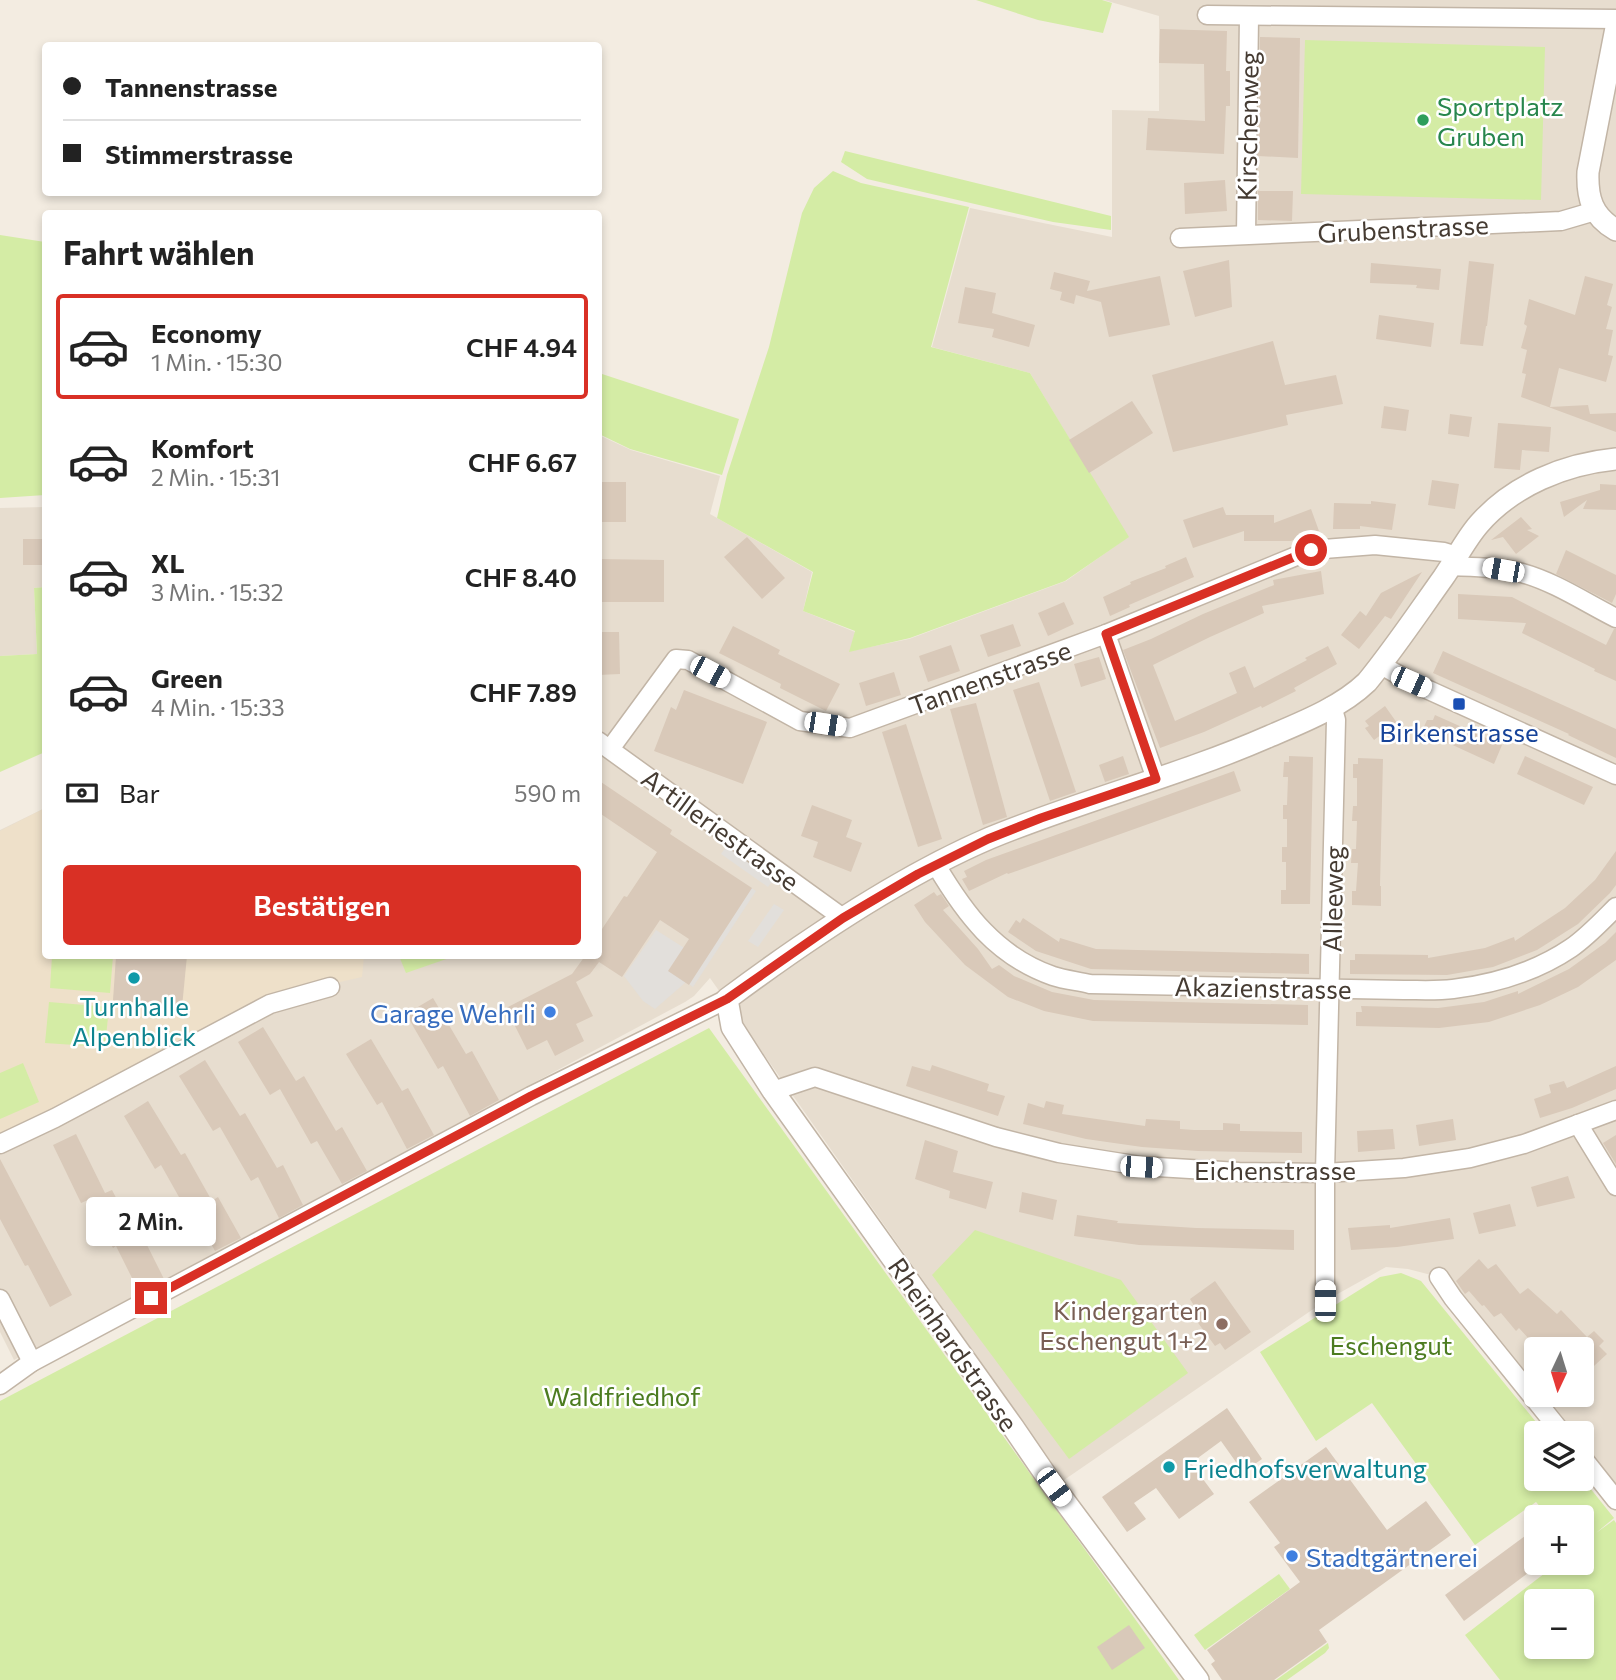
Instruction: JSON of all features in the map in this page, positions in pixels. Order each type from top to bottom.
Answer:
[{"type":"street","points":[[1207,15],[1616,19]]},
{"type":"street","name":"Kirschenweg","points":[[1246,234],[1249,17]]},
{"type":"street","points":[[1616,29],[1587,187],[1595,211],[1616,230]]},
{"type":"street","name":"Grubenstrasse","points":[[1180,238],[1561,222],[1595,211]]},
{"type":"street","points":[[0,1385],[32,1362],[531,1096],[727,999],[843,918],[936,865],[988,839],[1041,818],[1236,751],[1295,726],[1332,706],[1359,690],[1381,665],[1477,526],[1503,502],[1525,487],[1564,470],[1616,459]]},
{"type":"street","name":"Tannenstrasse","points":[[604,745],[676,659],[688,660],[800,721],[850,728],[1106,634],[1311,550],[1375,545],[1444,552],[1454,561],[1521,573],[1546,582],[1616,618]]},
{"type":"street","points":[[1106,634],[1156,779]]},
{"type":"street","points":[[1381,665],[1411,682],[1616,775]]},
{"type":"street","name":"Alleeweg","points":[[1325,1301],[1325,1173],[1336,720],[1332,706]]},
{"type":"street","name":"Artilleriestrasse","points":[[604,745],[843,918]]},
{"type":"street","name":"Akazienstrasse","points":[[936,865],[955,898],[989,939],[1019,961],[1054,976],[1090,984],[1404,990],[1451,989],[1492,983],[1535,967],[1571,947],[1616,907]]},
{"type":"street","points":[[0,1144],[55,1118],[270,1004],[330,987]]},
{"type":"street","name":"Rheinhardstrasse","points":[[727,999],[733,1027],[773,1091],[1054,1487],[1198,1680]]},
{"type":"street","name":"Eichenstrasse","points":[[773,1091],[815,1077],[996,1137],[1059,1153],[1141,1167],[1239,1172],[1325,1173],[1404,1168],[1470,1158],[1524,1144],[1616,1110]]},
{"type":"street","points":[[1578,1124],[1616,1186]]},
{"type":"street","points":[[1439,1277],[1552,1421]]},
{"type":"street","points":[[0,1299],[32,1362]]},
{"type":"street","points":[[1594,1472],[1616,1500]]},
{"type":"shaded area","points":[[1104,0],[1616,0],[1616,1500],[1594,1472],[1594,1421],[1553,1421],[1542,1407],[1594,1407],[1594,1337],[1524,1337],[1524,1385],[1439,1277],[1408,1269],[1386,1267],[1325,1301],[1064,1480],[710,978],[685,1002],[14,1360],[0,1332],[0,830],[42,809],[42,959],[602,959],[602,436],[631,450],[720,476],[710,514],[812,572],[803,611],[855,632],[850,651],[909,639],[1066,581],[1128,537],[1030,373],[932,347],[970,208],[1112,237],[1112,110],[1159,111],[1159,16]]},
{"type":"shaded area","points":[[42,507],[42,587],[34,588],[37,654],[0,656],[0,508]]},
{"type":"shaded area","points":[[42,810],[42,959],[364,959],[362,977],[269,998],[49,1115],[0,1136],[0,831]]},
{"type":"shaded area","points":[[728,844],[775,878],[768,887],[721,854]]},
{"type":"shaded area","points":[[732,875],[756,891],[693,987],[686,982],[655,1009],[643,1001],[624,976],[656,930],[686,949]]},
{"type":"shaded area","points":[[774,904],[784,910],[758,947],[748,941]]},
{"type":"green space","points":[[976,0],[1102,0],[1112,3],[1103,33],[1038,20]]},
{"type":"green space","name":"Sportplatz Gruben","points":[[1305,40],[1545,47],[1541,200],[1301,194]]},
{"type":"green space","points":[[845,151],[1111,216],[1111,230],[1053,222],[867,179],[841,162]]},
{"type":"green space","points":[[833,171],[861,183],[969,207],[931,347],[1030,373],[1129,537],[1065,581],[910,638],[849,652],[855,631],[803,611],[813,572],[717,518],[727,475],[769,347],[802,213],[814,188]]},
{"type":"green space","points":[[0,235],[42,242],[42,495],[0,498]]},
{"type":"green space","points":[[602,374],[739,419],[722,475],[630,449],[602,435]]},
{"type":"green space","points":[[42,587],[42,753],[0,772],[0,656],[37,654],[34,588]]},
{"type":"green space","points":[[52,959],[113,959],[110,993],[50,988]]},
{"type":"green space","points":[[400,959],[446,959],[406,973]]},
{"type":"green space","points":[[49,1002],[109,1007],[105,1047],[45,1043]]},
{"type":"green space","name":"Waldfriedhof","points":[[709,1028],[1179,1680],[0,1680],[0,1401]]},
{"type":"green space","points":[[23,1063],[39,1102],[0,1119],[0,1073]]},
{"type":"green space","points":[[975,1230],[1121,1280],[1188,1373],[1069,1459],[932,1275]]},
{"type":"green space","name":"Eschengut","points":[[1401,1273],[1421,1281],[1535,1421],[1524,1421],[1524,1491],[1592,1491],[1614,1518],[1596,1533],[1614,1520],[1616,1523],[1616,1680],[1500,1680],[1465,1635],[1524,1589],[1524,1659],[1594,1659],[1594,1589],[1524,1589],[1542,1575],[1594,1575],[1594,1505],[1539,1505],[1536,1502],[1524,1505],[1524,1510],[1475,1545],[1372,1403],[1316,1441],[1260,1352],[1380,1277]]},
{"type":"green space","points":[[1279,1574],[1290,1589],[1205,1650],[1194,1635]]},
{"type":"green space","points":[[1328,1643],[1329,1648],[1325,1653],[1287,1680],[1276,1680]]},
{"type":"building","points":[[1160,29],[1227,31],[1226,71],[1230,71],[1230,106],[1226,106],[1224,154],[1146,150],[1148,118],[1205,121],[1204,64],[1159,63]]},
{"type":"building","points":[[1260,37],[1300,38],[1298,158],[1258,156]]},
{"type":"building","points":[[1225,180],[1227,211],[1185,214],[1184,183]]},
{"type":"building","points":[[1258,191],[1293,191],[1292,221],[1258,220]]},
{"type":"building","points":[[1229,260],[1232,307],[1195,317],[1183,271]]},
{"type":"building","points":[[1469,261],[1494,264],[1483,346],[1460,344]]},
{"type":"building","points":[[1371,263],[1441,269],[1439,290],[1416,288],[1417,285],[1370,283]]},
{"type":"building","points":[[1054,272],[1090,281],[1087,291],[1160,276],[1170,325],[1109,337],[1101,302],[1076,295],[1074,304],[1060,300],[1062,292],[1050,289]]},
{"type":"building","points":[[1585,276],[1613,284],[1607,305],[1612,307],[1606,329],[1613,330],[1608,355],[1613,356],[1606,382],[1559,368],[1550,407],[1588,405],[1590,414],[1616,413],[1616,432],[1521,397],[1527,350],[1521,348],[1527,326],[1524,324],[1529,299],[1575,315]]},
{"type":"building","points":[[965,287],[996,293],[992,313],[1035,325],[1029,347],[992,337],[994,329],[958,323]]},
{"type":"building","points":[[1379,315],[1434,323],[1431,347],[1376,339]]},
{"type":"building","points":[[1273,341],[1285,385],[1336,375],[1343,404],[1286,415],[1288,425],[1173,452],[1152,375]]},
{"type":"building","points":[[1132,401],[1153,433],[1089,473],[1069,440]]},
{"type":"building","points":[[1384,406],[1409,410],[1406,431],[1381,428]]},
{"type":"building","points":[[1450,414],[1472,417],[1469,437],[1448,434]]},
{"type":"building","points":[[1498,423],[1551,427],[1549,452],[1522,450],[1520,470],[1494,468]]},
{"type":"building","points":[[1432,480],[1459,484],[1455,509],[1428,505]]},
{"type":"building","points":[[602,482],[626,482],[626,522],[602,522]]},
{"type":"building","points":[[1600,484],[1616,485],[1616,510],[1583,509],[1587,500],[1564,517],[1560,502],[1600,490]]},
{"type":"building","points":[[1371,501],[1396,504],[1392,530],[1360,526],[1360,529],[1333,529],[1334,503],[1371,504]]},
{"type":"building","points":[[1223,507],[1226,515],[1274,515],[1274,523],[1311,509],[1319,531],[1291,541],[1244,541],[1244,531],[1193,548],[1183,520]]},
{"type":"building","points":[[1521,517],[1532,529],[1527,530],[1539,536],[1516,554],[1503,537],[1491,540]]},
{"type":"building","points":[[747,537],[785,578],[762,599],[724,557]]},
{"type":"building","points":[[23,539],[42,539],[42,565],[23,565]]},
{"type":"building","points":[[1566,550],[1616,575],[1616,594],[1612,603],[1556,574]]},
{"type":"building","points":[[1186,557],[1194,577],[1110,616],[1103,597]]},
{"type":"building","points":[[602,559],[664,560],[664,602],[602,602]]},
{"type":"building","points":[[1321,571],[1324,594],[1262,606],[1264,613],[1153,665],[1175,721],[1237,693],[1229,673],[1245,666],[1254,688],[1328,646],[1337,664],[1294,688],[1296,691],[1262,708],[1261,706],[1204,732],[1160,748],[1123,650],[1274,585],[1273,580]]},
{"type":"building","points":[[1422,572],[1391,619],[1385,616],[1359,649],[1341,635],[1360,611],[1366,616],[1381,593]]},
{"type":"building","points":[[1458,594],[1512,597],[1606,645],[1616,629],[1616,681],[1522,633],[1526,623],[1458,619]]},
{"type":"building","points":[[1064,602],[1074,624],[1048,636],[1038,613]]},
{"type":"building","points":[[1013,624],[1021,646],[988,657],[980,635]]},
{"type":"building","points":[[733,626],[780,650],[778,654],[840,684],[826,711],[780,688],[781,684],[719,653]]},
{"type":"building","points":[[602,632],[619,632],[620,674],[602,675]]},
{"type":"building","points":[[951,645],[960,671],[928,682],[919,656]]},
{"type":"building","points":[[1443,651],[1616,729],[1616,758],[1433,673]]},
{"type":"building","points":[[1099,657],[1106,679],[1081,687],[1074,664]]},
{"type":"building","points":[[894,672],[901,695],[866,706],[859,683]]},
{"type":"building","points":[[1039,682],[1076,792],[1050,801],[1013,690]]},
{"type":"building","points":[[684,690],[767,722],[743,784],[654,751],[671,707],[676,710]]},
{"type":"building","points":[[976,703],[1007,817],[983,825],[950,709]]},
{"type":"building","points":[[1385,706],[1397,723],[1374,740],[1365,728],[1369,726],[1365,721]]},
{"type":"building","points":[[1435,715],[1502,745],[1494,764],[1422,731],[1427,720],[1433,720]]},
{"type":"building","points":[[906,724],[942,839],[918,847],[882,732]]},
{"type":"building","points":[[1123,756],[1129,774],[1105,782],[1099,765]]},
{"type":"building","points":[[1289,756],[1313,757],[1310,904],[1281,904],[1281,890],[1286,890],[1286,862],[1282,862],[1282,847],[1287,847],[1287,819],[1283,819],[1283,805],[1287,805],[1288,777],[1283,777],[1284,762],[1289,762]]},
{"type":"building","points":[[1525,756],[1593,787],[1584,805],[1517,774]]},
{"type":"building","points":[[1358,758],[1383,759],[1381,906],[1352,905],[1358,863],[1351,863],[1352,849],[1356,849],[1357,821],[1352,821],[1353,806],[1357,806],[1357,778],[1353,778],[1353,764],[1358,764]]},
{"type":"building","points":[[1234,771],[1241,791],[1007,873],[969,891],[962,879],[967,877],[964,871],[986,860]]},
{"type":"building","points":[[602,783],[672,830],[670,834],[752,888],[689,985],[668,971],[689,939],[660,920],[622,977],[599,962],[590,974],[576,982],[593,1016],[576,1024],[584,1041],[555,1056],[547,1040],[527,1050],[506,1008],[572,974],[583,959],[602,959],[602,929],[657,852],[602,815]]},
{"type":"building","points":[[812,805],[852,820],[846,837],[862,843],[851,872],[813,857],[818,842],[801,836]]},
{"type":"building","points":[[1616,851],[1616,885],[1610,893],[1578,924],[1537,950],[1493,967],[1447,975],[1350,974],[1350,960],[1355,960],[1355,954],[1428,955],[1428,958],[1485,948],[1514,937],[1515,941],[1565,908],[1595,880]]},
{"type":"building","points":[[934,892],[937,896],[941,894],[949,906],[943,910],[992,969],[999,965],[1014,976],[1052,992],[1094,1000],[1308,1005],[1308,1025],[1093,1021],[1044,1011],[1008,997],[965,965],[925,922],[914,905]]},
{"type":"building","points":[[1023,918],[1059,942],[1060,938],[1096,949],[1309,954],[1309,974],[1091,969],[1036,951],[1008,932],[1016,920],[1020,923]]},
{"type":"building","points":[[1616,932],[1616,960],[1578,987],[1540,1005],[1489,1022],[1439,1028],[1356,1026],[1356,1012],[1362,1012],[1361,1006],[1438,1008],[1484,1002],[1518,991],[1518,994],[1569,969]]},
{"type":"building","points":[[116,959],[187,959],[182,1007],[113,1000]]},
{"type":"building","points":[[433,998],[466,1054],[472,1051],[499,1100],[470,1116],[443,1066],[438,1069],[406,1014]]},
{"type":"building","points":[[263,1027],[296,1081],[304,1076],[336,1131],[342,1127],[367,1171],[342,1184],[317,1141],[311,1144],[280,1089],[270,1095],[238,1042]]},
{"type":"building","points":[[371,1039],[402,1091],[408,1088],[434,1135],[407,1149],[382,1102],[377,1105],[346,1054]]},
{"type":"building","points":[[205,1060],[240,1116],[245,1113],[277,1168],[283,1165],[303,1205],[279,1218],[258,1177],[251,1181],[220,1127],[213,1131],[179,1076]]},
{"type":"building","points":[[932,1065],[989,1084],[987,1091],[1005,1096],[998,1116],[906,1086],[912,1066],[930,1071]]},
{"type":"building","points":[[1616,1066],[1616,1089],[1540,1118],[1534,1099],[1551,1093],[1549,1085],[1564,1081],[1567,1088]]},
{"type":"building","points":[[148,1101],[181,1155],[185,1153],[212,1201],[218,1197],[241,1238],[215,1251],[193,1211],[188,1213],[161,1165],[155,1169],[124,1116]]},
{"type":"building","points":[[1046,1101],[1064,1105],[1062,1114],[1145,1126],[1146,1119],[1180,1121],[1180,1129],[1223,1130],[1223,1123],[1240,1124],[1240,1131],[1302,1132],[1302,1153],[1142,1147],[1086,1139],[1023,1124],[1028,1103],[1044,1108]]},
{"type":"building","points":[[1453,1119],[1456,1140],[1419,1146],[1416,1125]]},
{"type":"building","points":[[1393,1129],[1395,1149],[1358,1152],[1357,1131]]},
{"type":"building","points":[[76,1134],[105,1193],[112,1190],[137,1238],[142,1235],[164,1279],[139,1292],[116,1246],[113,1248],[88,1200],[81,1203],[53,1145]]},
{"type":"building","points":[[1616,1135],[1616,1164],[1603,1143]]},
{"type":"building","points":[[925,1140],[958,1151],[953,1172],[993,1182],[986,1209],[949,1198],[950,1191],[915,1179]]},
{"type":"building","points":[[0,1159],[72,1295],[50,1307],[0,1219]]},
{"type":"building","points":[[1568,1176],[1575,1198],[1537,1207],[1531,1187]]},
{"type":"building","points":[[1022,1192],[1057,1200],[1053,1220],[1019,1212]]},
{"type":"building","points":[[1510,1204],[1516,1226],[1479,1234],[1473,1213]]},
{"type":"building","points":[[1077,1215],[1118,1221],[1117,1223],[1294,1230],[1294,1250],[1139,1245],[1074,1236]]},
{"type":"building","points":[[1450,1218],[1454,1239],[1351,1250],[1348,1228],[1390,1225],[1390,1228]]},
{"type":"building","points":[[1479,1259],[1488,1269],[1496,1264],[1520,1294],[1528,1288],[1557,1314],[1561,1310],[1587,1337],[1527,1337],[1519,1328],[1516,1331],[1501,1313],[1494,1317],[1469,1291],[1465,1294],[1456,1281]]},
{"type":"building","name":"Kindergarten Eschengut 1+2","points":[[1215,1281],[1251,1332],[1225,1350],[1220,1343],[1215,1346],[1193,1316],[1198,1312],[1190,1299]]},
{"type":"building","points":[[1594,1331],[1604,1341],[1599,1346],[1607,1354],[1594,1366],[1594,1337],[1587,1337]]},
{"type":"building","name":"Friedhofsverwaltung","points":[[1227,1408],[1262,1459],[1243,1472],[1221,1441],[1191,1463],[1214,1494],[1179,1519],[1156,1488],[1134,1503],[1146,1519],[1127,1532],[1102,1497]]},
{"type":"building","points":[[1326,1447],[1387,1530],[1426,1501],[1451,1535],[1319,1630],[1327,1642],[1274,1680],[1222,1680],[1211,1664],[1215,1661],[1207,1650],[1300,1582],[1274,1547],[1280,1543],[1249,1502]]},
{"type":"building","points":[[1524,1537],[1525,1575],[1464,1621],[1445,1595]]},
{"type":"building","points":[[1129,1625],[1145,1648],[1112,1670],[1097,1647]]},
{"type":"place","name":"Sportplatz Gruben","points":[[1423,120]]},
{"type":"place","name":"Birkenstrasse","points":[[1459,704]]},
{"type":"place","name":"Turnhalle Alpenblick","points":[[134,978]]},
{"type":"place","name":"Garage Wehrli","points":[[550,1012]]},
{"type":"place","name":"Kindergarten Eschengut 1+2","points":[[1222,1324]]},
{"type":"place","name":"Friedhofsverwaltung","points":[[1169,1467]]},
{"type":"place","name":"Stadtgärtnerei","points":[[1292,1556]]},
{"type":"route","points":[[151,1298],[531,1096],[727,999],[843,918],[918,874],[988,839],[1156,779],[1106,634],[1311,550]]}]
